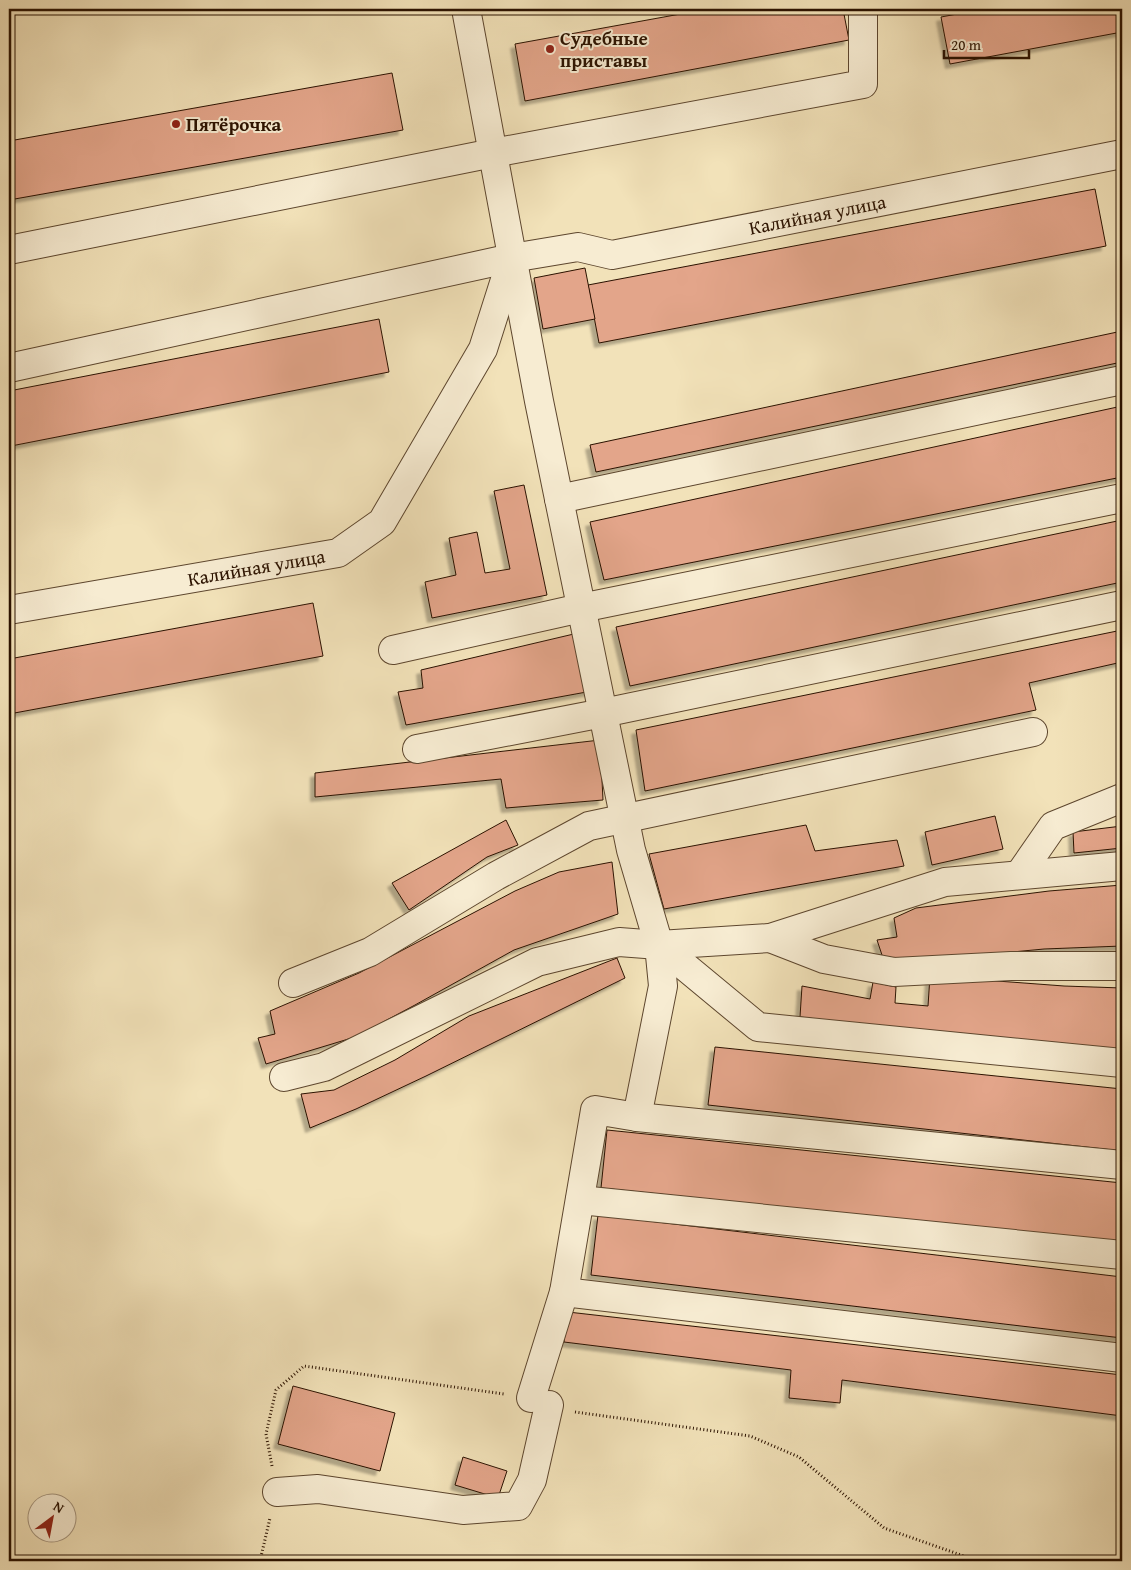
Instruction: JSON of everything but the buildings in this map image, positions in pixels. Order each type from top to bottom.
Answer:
[{"type":"lane","points":[[466,9],[558,499],[631,850],[659,945],[663,986],[637,1117]]},
{"type":"lane","points":[[9,250],[493,153],[862,84],[863,9]]},
{"type":"lane","name":"Калийная улица","points":[[9,368],[512,258],[578,247],[612,255],[1122,154]]},
{"type":"lane","name":"Калийная улица","points":[[9,610],[338,554],[382,522],[483,349],[512,258]]},
{"type":"lane","points":[[558,499],[1122,380]]},
{"type":"lane","points":[[393,650],[581,608],[1122,498]]},
{"type":"lane","points":[[417,749],[603,713],[1122,605]]},
{"type":"lane","points":[[293,984],[370,952],[496,876],[589,826],[1033,732]]},
{"type":"lane","points":[[1019,875],[1053,826],[1122,798]]},
{"type":"lane","points":[[284,1077],[324,1067],[537,962],[619,942],[659,945],[770,938],[945,882],[1122,866]]},
{"type":"lane","points":[[770,938],[824,960],[894,972],[1011,966],[1122,966]]},
{"type":"lane","points":[[659,945],[758,1027],[1122,1063]]},
{"type":"lane","points":[[277,1492],[318,1489],[463,1510],[518,1506],[532,1480],[540,1402],[564,1292],[596,1110],[637,1117],[1122,1164]]},
{"type":"lane","points":[[580,1200],[1122,1255]]},
{"type":"lane","points":[[564,1292],[1122,1358]]},
{"type":"place","name":"Судебные приставы","points":[[550,49]]},
{"type":"place","name":"Пятёрочка","points":[[176,124]]}]
